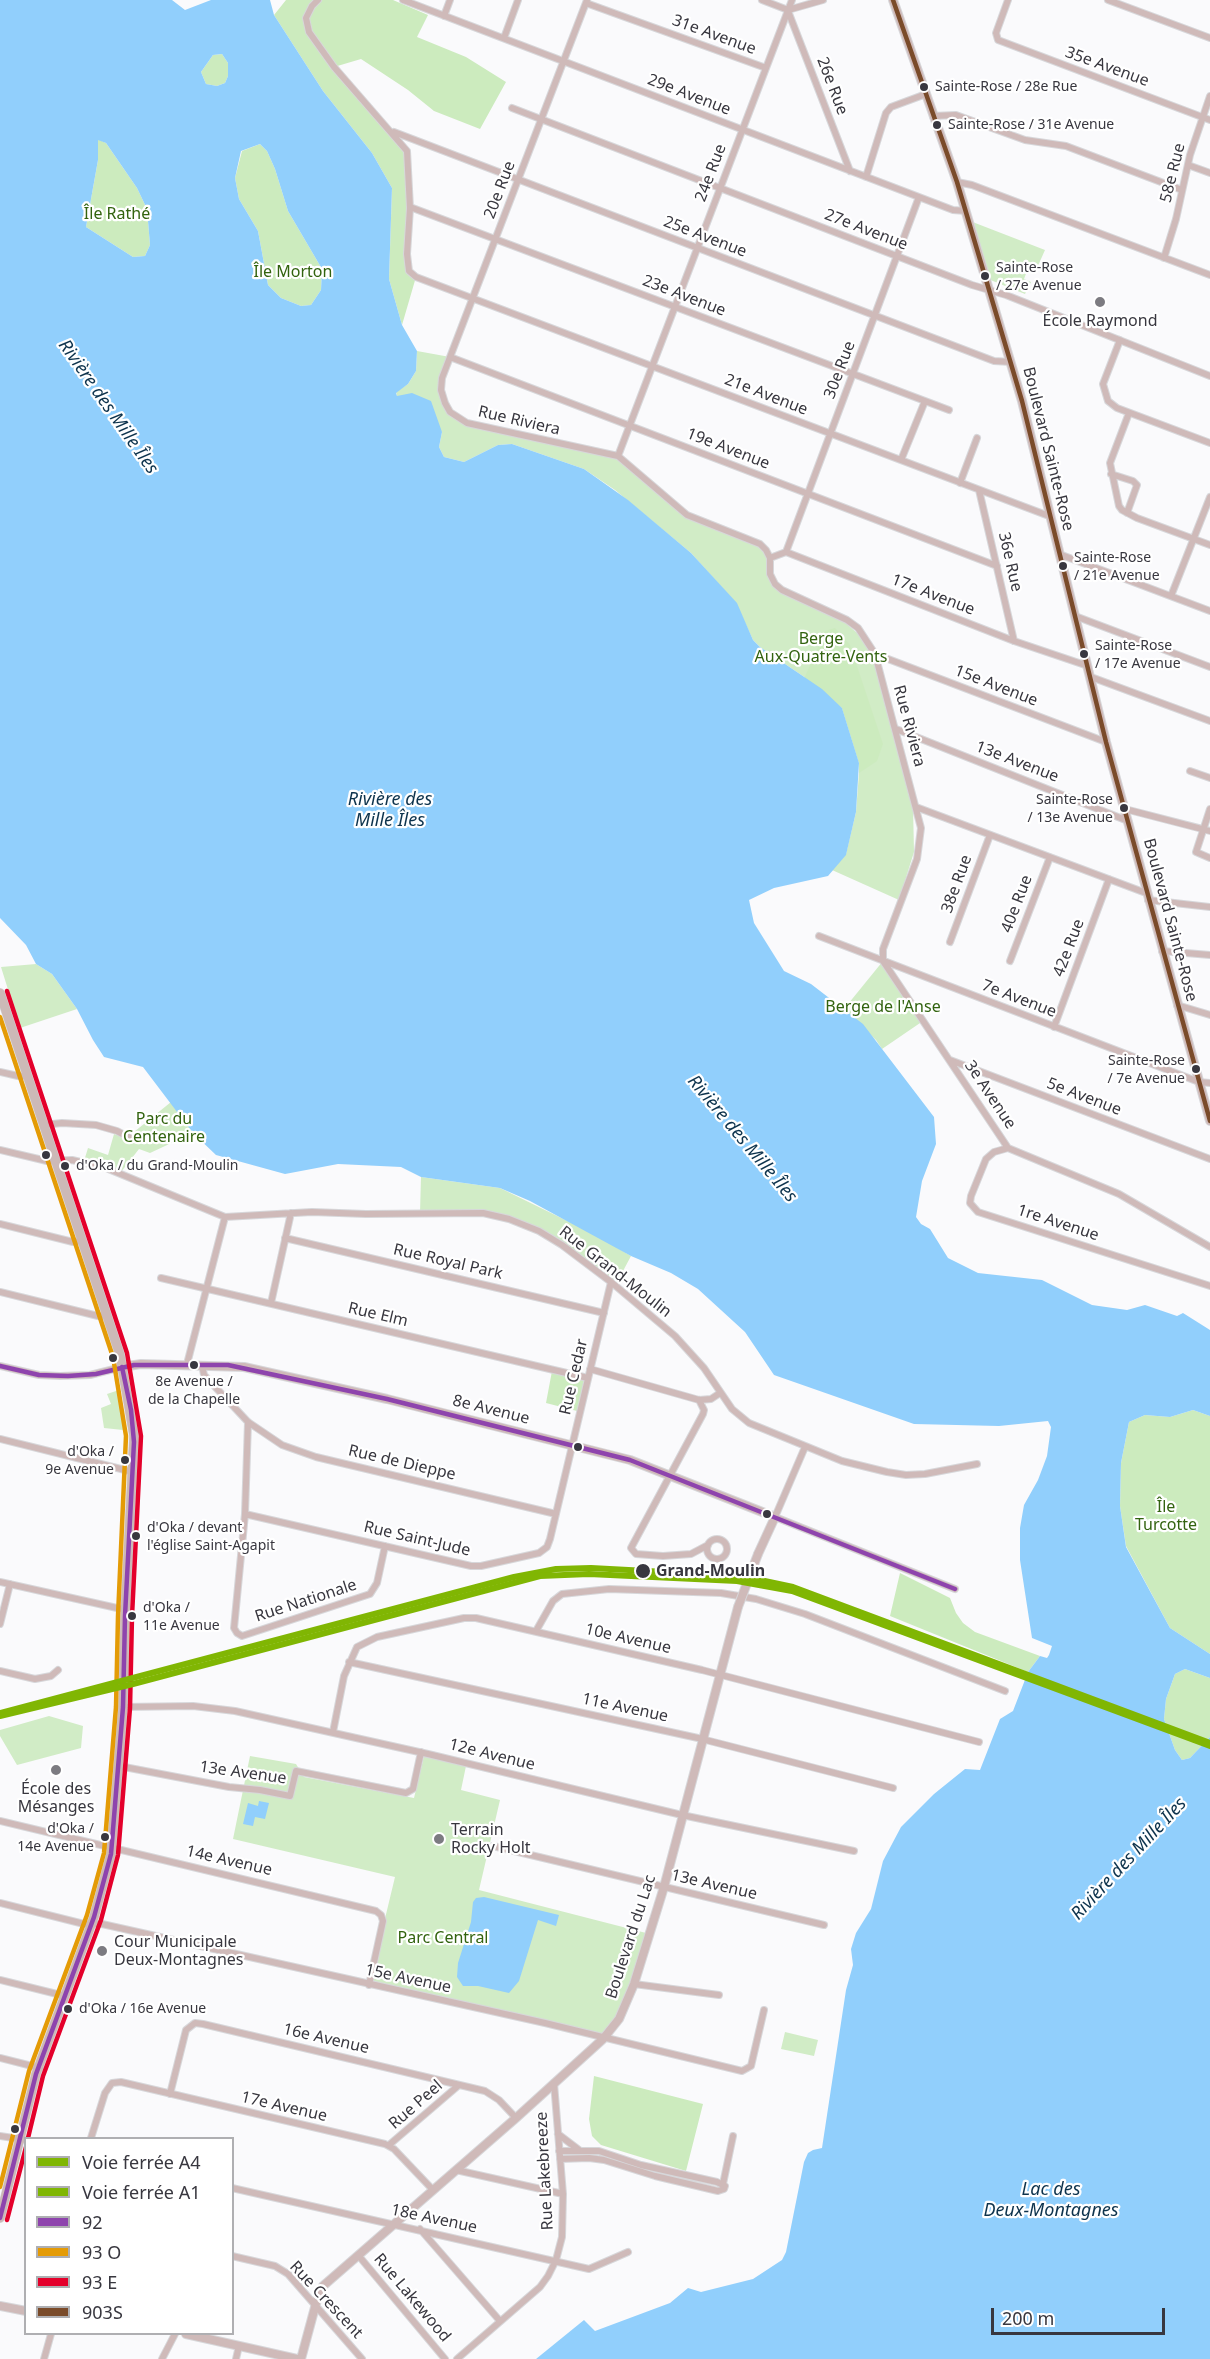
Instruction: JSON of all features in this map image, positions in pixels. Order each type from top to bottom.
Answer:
[{"type":"main road","points":[[0,993],[107,1315],[122,1367],[134,1430],[123,1707],[112,1847],[102,1892],[40,2068],[0,2218]]},
{"type":"street","points":[[318,0],[306,18],[309,32],[334,67],[407,151],[410,207],[407,254],[409,271],[416,277],[473,298]]},
{"type":"street","name":"29e Avenue","points":[[403,0],[953,210],[966,211]]},
{"type":"street","points":[[444,16],[450,0]]},
{"type":"street","points":[[504,38],[518,0]]},
{"type":"street","points":[[762,0],[788,10],[823,0]]},
{"type":"street","name":"24e Rue","points":[[618,456],[792,0]]},
{"type":"street","name":"Boulevard Sainte-Rose","points":[[893,0],[957,182],[1011,362],[1106,742],[1210,1121]]},
{"type":"street","name":"35e Avenue","points":[[1008,0],[996,37],[1002,42],[1210,120]]},
{"type":"street","points":[[1108,0],[1210,38]]},
{"type":"street","name":"20e Rue","points":[[441,390],[442,378],[586,1]]},
{"type":"street","name":"31e Avenue","points":[[586,1],[766,68]]},
{"type":"street","name":"26e Rue","points":[[788,10],[850,171]]},
{"type":"street","points":[[866,177],[886,113],[891,107],[926,94]]},
{"type":"street","name":"58e Rue","points":[[1164,258],[1176,219],[1188,165],[1210,96]]},
{"type":"street","name":"27e Avenue","points":[[512,108],[972,285],[990,289],[1210,376]]},
{"type":"street","points":[[933,116],[956,115],[1025,140],[1066,146],[1182,190]]},
{"type":"street","name":"25e Avenue","points":[[391,131],[994,361],[1011,362]]},
{"type":"street","points":[[1188,165],[1210,173]]},
{"type":"street","points":[[957,182],[972,185],[1210,275]]},
{"type":"street","name":"30e Rue","points":[[786,552],[920,197]]},
{"type":"street","name":"23e Avenue","points":[[410,207],[949,410]]},
{"type":"street","name":"21e Avenue","points":[[473,298],[1049,516]]},
{"type":"street","points":[[1120,340],[1106,375],[1103,390],[1112,405],[1210,443]]},
{"type":"street","name":"19e Avenue","points":[[450,357],[997,566]]},
{"type":"street","name":"Rue Riviera","points":[[441,390],[450,412],[467,423],[618,456],[687,515],[760,544],[770,558],[770,574],[775,584],[782,590],[847,620],[858,628],[875,654],[921,828],[920,845],[911,874],[882,949],[883,961]]},
{"type":"street","points":[[901,460],[925,401]]},
{"type":"street","points":[[1129,413],[1110,463],[1119,506],[1127,513],[1210,545]]},
{"type":"street","points":[[960,483],[977,438]]},
{"type":"street","points":[[1111,474],[1133,481],[1137,485],[1127,513]]},
{"type":"street","name":"36e Rue","points":[[979,490],[1014,640]]},
{"type":"street","points":[[1171,596],[1210,496]]},
{"type":"street","points":[[770,558],[786,552]]},
{"type":"street","name":"17e Avenue","points":[[786,552],[1014,640],[1088,666]]},
{"type":"street","points":[[1059,554],[1210,611]]},
{"type":"street","points":[[1075,616],[1210,667]]},
{"type":"street","name":"15e Avenue","points":[[875,654],[1106,742]]},
{"type":"street","points":[[1091,677],[1210,721]]},
{"type":"street","name":"13e Avenue","points":[[896,729],[1128,821]]},
{"type":"street","points":[[1190,771],[1210,778]]},
{"type":"street","points":[[916,807],[1109,879],[1147,897],[1210,907]]},
{"type":"street","points":[[1125,809],[1207,830]]},
{"type":"street","points":[[1210,809],[1207,830],[1196,852],[1210,858]]},
{"type":"street","name":"38e Rue","points":[[950,942],[990,835]]},
{"type":"street","name":"40e Rue","points":[[1010,961],[1050,857]]},
{"type":"street","name":"42e Rue","points":[[1054,1027],[1109,879]]},
{"type":"street","name":"7e Avenue","points":[[819,936],[1199,1082],[1210,1083]]},
{"type":"street","points":[[1162,951],[1210,955]]},
{"type":"street","name":"3e Avenue","points":[[883,961],[1008,1148],[1119,1194],[1210,1247]]},
{"type":"street","points":[[1177,1005],[1210,1015]]},
{"type":"street","name":"5e Avenue","points":[[949,1059],[1210,1159]]},
{"type":"street","points":[[0,1072],[27,1076]]},
{"type":"street","points":[[44,1125],[62,1123],[96,1125],[117,1131],[130,1138]]},
{"type":"street","name":"1re Avenue","points":[[1008,1148],[994,1152],[986,1159],[971,1196],[972,1208],[978,1212],[1210,1286]]},
{"type":"street","points":[[0,1150],[55,1161]]},
{"type":"street","name":"Rue Grand-Moulin","points":[[55,1161],[76,1161],[122,1173],[225,1217],[291,1213],[483,1213],[509,1219],[539,1231],[562,1245],[611,1282],[675,1336],[704,1368],[732,1409],[749,1423],[849,1463],[900,1474],[934,1473],[977,1464]]},
{"type":"street","points":[[271,1303],[291,1213]]},
{"type":"street","points":[[187,1364],[225,1217]]},
{"type":"street","points":[[0,1224],[74,1242],[81,1241]]},
{"type":"street","name":"Rue Royal Park","points":[[285,1238],[604,1313]]},
{"type":"street","name":"Rue Elm","points":[[161,1278],[588,1378]]},
{"type":"street","name":"Rue Cedar","points":[[556,1514],[611,1282]]},
{"type":"street","points":[[0,1292],[98,1316],[107,1315]]},
{"type":"street","name":"8e Avenue","points":[[0,1366],[39,1375],[60,1376],[90,1375],[137,1364],[244,1367],[387,1399],[630,1460],[955,1589]]},
{"type":"street","name":"Rue de Dieppe","points":[[202,1365],[204,1375],[248,1422],[282,1445],[316,1457],[556,1514]]},
{"type":"street","points":[[590,1369],[699,1400],[711,1399],[720,1393]]},
{"type":"street","points":[[691,1554],[713,1540],[719,1539],[726,1545],[727,1551],[723,1557],[714,1559],[691,1554],[643,1556],[633,1552],[632,1544],[703,1414],[704,1410],[699,1400]]},
{"type":"street","points":[[245,1514],[248,1422]]},
{"type":"street","points":[[0,1439],[133,1472]]},
{"type":"street","name":"Boulevard du Lac","points":[[302,2359],[315,2305],[323,2286],[516,2118],[604,2037],[619,2019],[634,1984],[664,1887],[738,1606],[805,1447]]},
{"type":"street","name":"Rue Saint-Jude","points":[[245,1514],[471,1566],[492,1564],[539,1553],[547,1547],[556,1514]]},
{"type":"street","name":"Rue Nationale","points":[[245,1514],[234,1628],[242,1636],[370,1594],[377,1583],[385,1546]]},
{"type":"street","points":[[708,1545],[707,1551],[714,1559]]},
{"type":"street","points":[[0,1582],[126,1610]]},
{"type":"street","points":[[0,1624],[10,1584]]},
{"type":"street","points":[[536,1631],[553,1601],[562,1594],[609,1589],[721,1593],[756,1599],[805,1614],[1005,1691]]},
{"type":"street","name":"10e Avenue","points":[[333,1732],[344,1676],[357,1647],[371,1639],[464,1618],[476,1618],[720,1674],[979,1742]]},
{"type":"street","name":"11e Avenue","points":[[349,1662],[702,1739],[893,1788]]},
{"type":"street","points":[[0,1671],[35,1679],[51,1676],[58,1670]]},
{"type":"street","name":"12e Avenue","points":[[123,1707],[193,1706],[235,1711],[421,1752],[682,1815],[854,1851]]},
{"type":"street","name":"13e Avenue","points":[[119,1766],[290,1796],[296,1771],[406,1793],[413,1790],[421,1752]]},
{"type":"street","name":"14e Avenue","points":[[0,1821],[378,1912],[382,1916],[382,1923],[369,1985]]},
{"type":"street","name":"13e Avenue","points":[[493,1846],[824,1925]]},
{"type":"street","name":"15e Avenue","points":[[0,1903],[84,1924],[102,1924],[604,2037],[742,2071],[751,2066],[764,2010]]},
{"type":"street","points":[[0,1980],[65,1995]]},
{"type":"street","points":[[634,1984],[719,1995]]},
{"type":"street","name":"16e Avenue","points":[[170,2094],[186,2030],[195,2023],[459,2085],[492,2095],[516,2118]]},
{"type":"street","points":[[0,2058],[40,2068]]},
{"type":"street","name":"17e Avenue","points":[[93,2137],[103,2097],[112,2083],[121,2082],[389,2145]]},
{"type":"street","name":"Rue Lakebreeze","points":[[457,2359],[540,2287],[549,2276],[556,2260],[562,2237],[563,2194],[554,2083]]},
{"type":"street","name":"Rue Peel","points":[[389,2145],[459,2085]]},
{"type":"street","points":[[558,2134],[579,2150]]},
{"type":"street","points":[[0,2136],[22,2140]]},
{"type":"street","points":[[560,2159],[604,2160],[655,2176],[718,2191],[724,2189],[723,2184],[733,2136]]},
{"type":"street","points":[[389,2145],[433,2190]]},
{"type":"street","points":[[559,2151],[599,2151],[641,2165],[723,2184]]},
{"type":"street","points":[[456,2170],[563,2194]]},
{"type":"street","name":"18e Avenue","points":[[234,2187],[589,2269],[628,2252]]},
{"type":"street","points":[[420,2229],[500,2321]]},
{"type":"street","name":"Rue Lakewood","points":[[358,2255],[445,2359]]},
{"type":"street","name":"Rue Crescent","points":[[234,2256],[275,2266],[288,2274],[362,2359]]},
{"type":"street","points":[[0,2306],[24,2311]]},
{"type":"street","points":[[44,2359],[51,2335]]},
{"type":"street","points":[[162,2359],[174,2335]]},
{"type":"street","points":[[190,2335],[297,2359]]},
{"type":"street","points":[[236,2359],[239,2346]]},
{"type":"green space","points":[[286,0],[393,0],[428,15],[417,37],[466,57],[506,82],[480,129],[434,111],[408,90],[361,59],[334,67],[407,151],[409,271],[416,277],[402,325],[389,279],[392,188],[372,153],[323,91],[274,15]]},
{"type":"green space","points":[[222,54],[228,63],[228,76],[225,83],[217,86],[206,84],[201,72],[213,55]]},
{"type":"green space","name":"Île Rathé","points":[[98,139],[106,143],[137,188],[147,209],[150,245],[145,256],[133,257],[86,227],[98,160]]},
{"type":"green space","name":"Île Morton","points":[[260,144],[267,151],[275,169],[288,211],[322,269],[321,290],[311,305],[301,306],[281,298],[268,285],[258,231],[239,199],[235,178],[242,151]]},
{"type":"green space","points":[[970,221],[1045,250],[1037,268],[1029,266],[1024,279],[1031,282],[1025,294],[988,279]]},
{"type":"green space","name":"Berge Aux-Quatre-Vents","points":[[417,351],[450,357],[442,378],[445,403],[457,418],[619,457],[684,511],[762,543],[775,584],[841,619],[864,639],[896,729],[913,806],[914,852],[899,900],[832,870],[846,854],[856,812],[859,773],[859,763],[842,708],[822,689],[753,640],[736,603],[691,553],[615,490],[584,469],[512,444],[498,445],[464,462],[444,457],[439,447],[442,432],[397,396],[396,392],[408,384],[416,371]]},
{"type":"green space","points":[[835,628],[850,645],[883,744],[877,761],[859,773],[859,763],[842,708],[804,679],[825,631]]},
{"type":"green space","name":"Berge de l'Anse","points":[[883,961],[923,1021],[882,1049],[876,1040],[844,1009]]},
{"type":"green space","points":[[36,964],[52,974],[77,1009],[20,1028],[1,967]]},
{"type":"green space","name":"Parc du Centenaire","points":[[171,1102],[193,1133],[150,1153],[139,1149],[121,1172],[84,1161],[88,1148],[108,1155],[114,1134],[120,1136],[126,1143],[132,1142],[134,1132]]},
{"type":"green space","points":[[421,1177],[500,1188],[594,1234],[631,1256],[615,1286],[539,1231],[483,1213],[420,1213]]},
{"type":"green space","points":[[552,1371],[586,1379],[577,1411],[546,1403]]},
{"type":"green space","points":[[119,1390],[123,1430],[104,1428],[101,1408],[111,1404],[107,1394]]},
{"type":"green space","name":"Île Turcotte","points":[[1193,1410],[1210,1416],[1210,1654],[1170,1628],[1126,1546],[1120,1506],[1121,1463],[1129,1422],[1145,1415],[1170,1417]]},
{"type":"green space","points":[[900,1573],[950,1598],[963,1623],[975,1632],[1040,1656],[1028,1672],[890,1616]]},
{"type":"green space","points":[[1185,1669],[1210,1678],[1210,1737],[1190,1758],[1182,1760],[1175,1750],[1164,1719],[1166,1699],[1175,1674]]},
{"type":"green space","points":[[49,1716],[83,1726],[81,1748],[17,1765],[0,1736],[0,1730]]},
{"type":"green space","name":"Parc Central","points":[[250,1756],[296,1764],[304,1777],[414,1798],[424,1756],[466,1766],[461,1790],[500,1800],[479,1890],[650,1934],[628,2000],[606,2037],[369,1985],[395,1877],[233,1839]]},
{"type":"green space","points":[[785,2032],[818,2040],[814,2056],[781,2049]]},
{"type":"green space","points":[[594,2076],[703,2104],[686,2171],[601,2145],[592,2136],[589,2119]]},
{"type":"water","name":"Rivière des Mille Îles","points":[[0,0],[172,0],[185,10],[211,0],[270,0],[274,15],[323,91],[372,153],[392,188],[389,279],[402,325],[417,351],[416,371],[408,384],[396,393],[397,396],[412,393],[431,401],[442,432],[439,447],[444,457],[464,462],[498,445],[512,444],[584,469],[628,500],[691,553],[737,603],[753,640],[822,689],[842,708],[859,763],[856,812],[846,855],[828,876],[774,888],[749,900],[754,923],[784,971],[811,984],[863,1024],[934,1117],[936,1144],[922,1181],[916,1217],[921,1224],[930,1229],[948,1258],[978,1273],[1042,1280],[1092,1305],[1127,1310],[1145,1305],[1177,1316],[1183,1313],[1210,1330],[1210,1416],[1193,1410],[1170,1417],[1145,1415],[1129,1422],[1121,1463],[1120,1506],[1126,1547],[1170,1628],[1210,1654],[1210,1678],[1185,1669],[1175,1674],[1166,1699],[1164,1719],[1175,1750],[1182,1760],[1190,1758],[1210,1737],[1210,2359],[536,2359],[584,2320],[595,2331],[670,2303],[688,2288],[701,2292],[753,2279],[782,2260],[786,2252],[804,2162],[808,2153],[822,2148],[846,1990],[853,1965],[851,1949],[856,1933],[871,1909],[883,1861],[901,1827],[934,1794],[965,1769],[980,1770],[1000,1719],[1013,1711],[1028,1672],[1040,1656],[1047,1658],[1052,1646],[1032,1638],[1020,1560],[1020,1528],[1024,1505],[1038,1480],[1047,1456],[1051,1427],[1048,1421],[999,1426],[914,1424],[774,1375],[745,1332],[698,1289],[671,1273],[631,1256],[530,1201],[500,1188],[421,1177],[401,1167],[338,1164],[285,1174],[216,1155],[193,1133],[143,1067],[104,1057],[77,1009],[52,974],[36,964],[26,945],[0,918]],"holes":[[[222,54],[228,63],[228,76],[225,83],[217,86],[206,84],[201,72],[213,55]],[[98,140],[106,143],[137,188],[147,209],[150,245],[145,256],[133,257],[86,227],[98,160]],[[260,144],[267,151],[288,211],[322,269],[321,290],[311,305],[301,306],[281,298],[268,285],[258,231],[239,199],[235,178],[241,151]]]},
{"type":"water","points":[[259,1801],[269,1803],[265,1819],[255,1817],[253,1826],[243,1824],[248,1803],[258,1806]]},
{"type":"water","points":[[484,1897],[559,1915],[556,1926],[538,1920],[519,1981],[509,1993],[478,1986],[463,1986],[457,1977],[458,1963],[471,1922],[473,1902],[476,1898]]},
{"type":"rail line","name":"A4","points":[[0,1713],[514,1577],[556,1569],[591,1568],[741,1576],[793,1587],[1210,1743]]},
{"type":"rail line","name":"A1","points":[[0,1716],[133,1684],[540,1576],[589,1574],[737,1581],[792,1591],[1210,1746]]},
{"type":"transit line","name":"903S","points":[[893,0],[957,182],[1022,401],[1106,742],[1210,1121]]},
{"type":"transit line","points":[[7,991],[127,1353],[141,1436],[130,1708],[118,1855],[101,1920],[43,2076],[28,2137]]},
{"type":"transit line","points":[[0,1017],[113,1357],[126,1436],[116,1707],[104,1853],[87,1915],[29,2071],[0,2187]]},
{"type":"transit line","name":"92","points":[[0,1366],[39,1375],[68,1376],[96,1374],[134,1365],[228,1365],[387,1399],[630,1460],[955,1589]]},
{"type":"transit line","name":"92","points":[[0,2218],[36,2074],[94,1917],[111,1854],[123,1707],[134,1442],[131,1410],[122,1367]]},
{"type":"transit line","points":[[7,2220],[24,2155]]},
{"type":"place","name":"Sainte-Rose / 28e Rue","points":[[924,87]]},
{"type":"place","name":"Sainte-Rose / 31e Avenue","points":[[937,125]]},
{"type":"place","name":"Sainte-Rose / 27e Avenue","points":[[985,276]]},
{"type":"place","name":"École Raymond","points":[[1100,302]]},
{"type":"place","name":"Sainte-Rose / 21e Avenue","points":[[1063,566]]},
{"type":"place","name":"Sainte-Rose / 17e Avenue","points":[[1084,654]]},
{"type":"place","name":"Sainte-Rose / 13e Avenue","points":[[1124,808]]},
{"type":"place","name":"Sainte-Rose / 7e Avenue","points":[[1196,1069]]},
{"type":"place","name":"d'Oka / du Grand-Moulin","points":[[65,1166]]},
{"type":"place","name":"8e Avenue / de la Chapelle","points":[[194,1365]]},
{"type":"place","name":"d'Oka / 9e Avenue","points":[[125,1460]]},
{"type":"place","name":"d'Oka / devant l'église Saint-Agapit","points":[[136,1536]]},
{"type":"place","name":"Grand-Moulin","points":[[643,1571]]},
{"type":"place","name":"d'Oka / 11e Avenue","points":[[132,1616]]},
{"type":"place","name":"École des Mésanges","points":[[56,1770]]},
{"type":"place","name":"d'Oka / 14e Avenue","points":[[105,1837]]},
{"type":"place","name":"Terrain Rocky Holt","points":[[439,1839]]},
{"type":"place","name":"Cour Municipale Deux-Montagnes","points":[[102,1951]]},
{"type":"place","name":"d'Oka / 16e Avenue","points":[[68,2009]]},
{"type":"water label","name":"Lac des Deux-Montagnes","points":[[1051,2200]]}]
